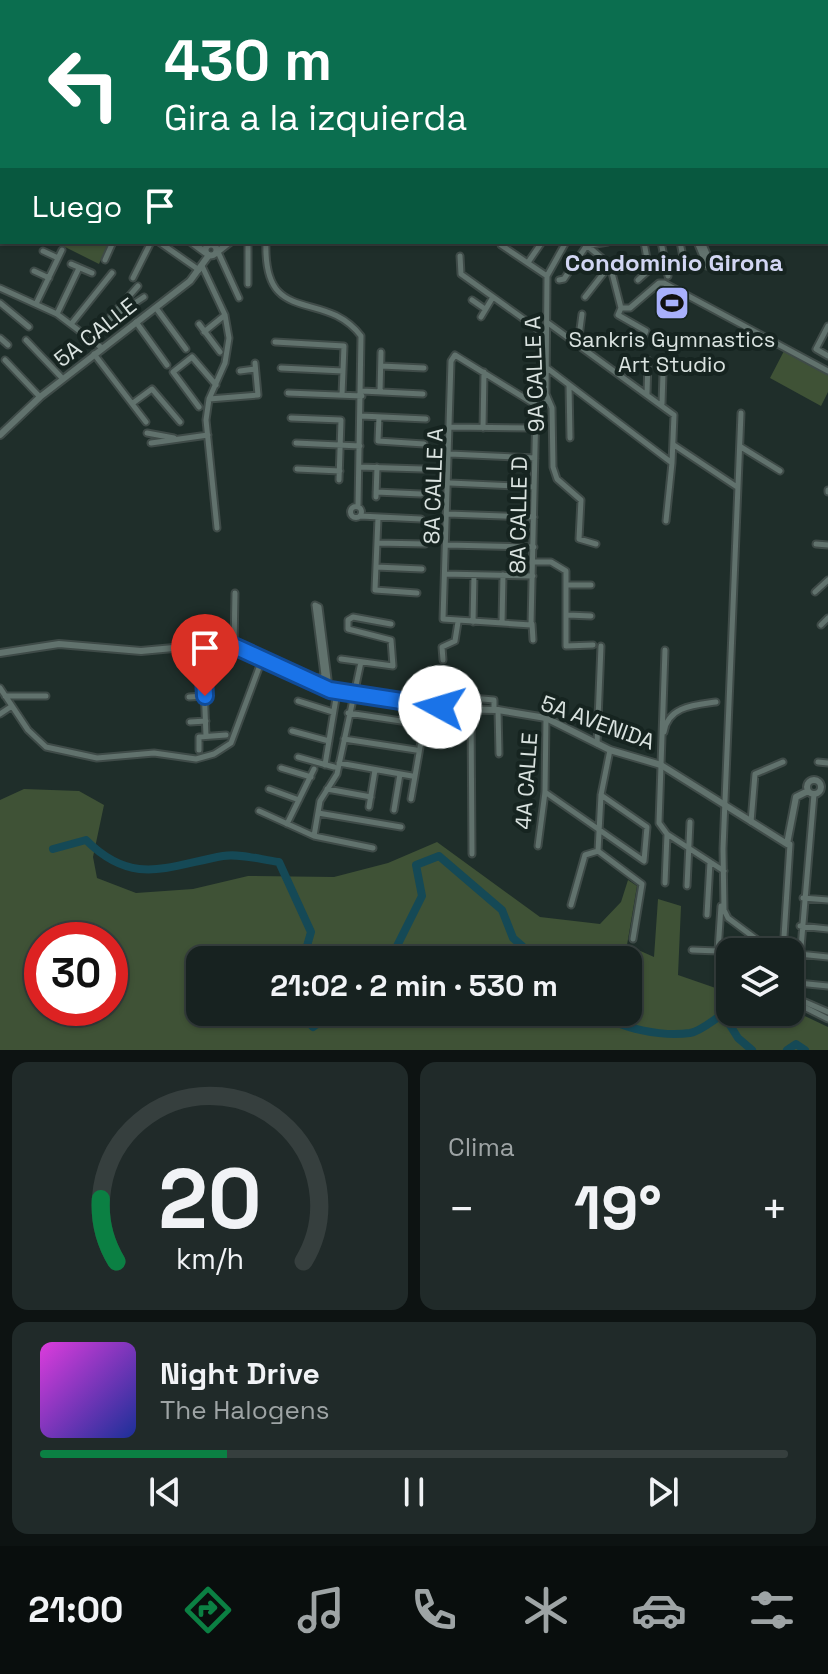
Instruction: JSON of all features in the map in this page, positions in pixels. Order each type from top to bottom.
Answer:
[{"type":"street","points":[[105,260],[112,244]]},
{"type":"street","points":[[133,278],[150,244]]},
{"type":"street","points":[[162,244],[200,268],[225,315],[228,352],[209,399],[208,435],[217,528]]},
{"type":"street","points":[[248,244],[248,284]]},
{"type":"street","points":[[266,244],[267,275],[275,291],[332,315],[358,332],[362,342],[360,516],[421,519]]},
{"type":"street","points":[[529,261],[541,244]]},
{"type":"street","name":"9A CALLE A","points":[[565,244],[547,276],[546,368],[547,398],[552,408],[552,462],[557,479],[581,500],[579,539],[596,544]]},
{"type":"street","points":[[559,280],[564,279],[586,244],[610,265],[621,308],[618,315],[646,331],[640,345]]},
{"type":"street","points":[[638,280],[649,270],[644,244]]},
{"type":"street","points":[[661,244],[668,276]]},
{"type":"street","points":[[680,244],[685,267]]},
{"type":"street","points":[[700,244],[710,266]]},
{"type":"street","points":[[501,245],[547,276]]},
{"type":"street","points":[[210,249],[239,298]]},
{"type":"street","name":"5A CALLE","points":[[0,435],[40,397],[156,308],[200,268],[210,249]]},
{"type":"street","points":[[36,304],[62,250]]},
{"type":"street","points":[[43,251],[58,258]]},
{"type":"street","points":[[460,256],[461,274],[546,335]]},
{"type":"street","points":[[71,264],[92,273]]},
{"type":"street","points":[[585,297],[610,265]]},
{"type":"street","points":[[57,314],[79,268]]},
{"type":"street","points":[[34,271],[49,278]]},
{"type":"street","points":[[72,323],[112,273]]},
{"type":"street","points":[[621,308],[630,308],[659,283],[664,283],[828,371]]},
{"type":"street","points":[[92,338],[138,286]]},
{"type":"street","points":[[0,288],[57,314],[102,348]]},
{"type":"street","points":[[7,291],[0,302],[29,327]]},
{"type":"street","points":[[108,320],[144,297]]},
{"type":"street","points":[[481,317],[493,297]]},
{"type":"street","points":[[472,300],[485,309]]},
{"type":"street","points":[[156,308],[186,349]]},
{"type":"street","points":[[578,344],[582,314]]},
{"type":"street","points":[[204,332],[225,315]]},
{"type":"street","points":[[136,322],[167,365]]},
{"type":"street","points":[[547,322],[674,415],[666,521]]},
{"type":"street","points":[[199,324],[220,352]]},
{"type":"street","points":[[828,326],[816,349],[828,356]]},
{"type":"street","points":[[0,338],[8,345]]},
{"type":"street","points":[[26,340],[63,379]]},
{"type":"street","points":[[275,342],[344,346],[342,395]]},
{"type":"street","points":[[380,392],[381,352]]},
{"type":"street","points":[[94,354],[146,422]]},
{"type":"street","name":"8A CALLE A","points":[[458,622],[444,620],[451,361],[455,355],[484,371]]},
{"type":"street","points":[[199,407],[173,372],[192,357],[216,385]]},
{"type":"street","points":[[5,360],[40,397]]},
{"type":"street","points":[[647,395],[648,360]]},
{"type":"street","points":[[209,399],[259,393],[255,366],[240,371]]},
{"type":"street","points":[[381,366],[424,368]]},
{"type":"street","points":[[281,368],[343,371]]},
{"type":"street","points":[[546,368],[672,463]]},
{"type":"street","points":[[484,371],[535,408],[547,398]]},
{"type":"street","points":[[483,428],[484,371]]},
{"type":"street","points":[[662,405],[663,373]]},
{"type":"street","points":[[569,385],[570,438]]},
{"type":"street","points":[[133,403],[152,389],[180,422]]},
{"type":"street","points":[[288,393],[423,394]]},
{"type":"street","name":"8A CALLE D","points":[[533,640],[535,408]]},
{"type":"street","points":[[692,950],[718,951],[724,893],[741,413]]},
{"type":"street","points":[[361,416],[426,419]]},
{"type":"street","points":[[379,417],[378,441],[424,444]]},
{"type":"street","points":[[291,418],[341,420],[339,480]]},
{"type":"street","points":[[451,427],[535,428]]},
{"type":"street","points":[[147,433],[178,439]]},
{"type":"street","points":[[151,443],[208,435]]},
{"type":"street","points":[[296,443],[360,446]]},
{"type":"street","points":[[674,445],[738,487]]},
{"type":"street","points":[[740,446],[780,471]]},
{"type":"street","points":[[450,454],[535,458]]},
{"type":"street","points":[[359,467],[423,469]]},
{"type":"street","points":[[377,467],[376,495],[421,494]]},
{"type":"street","points":[[297,469],[340,471]]},
{"type":"street","points":[[450,483],[534,487]]},
{"type":"street","points":[[448,514],[534,517]]},
{"type":"street","points":[[378,518],[375,590],[417,593]]},
{"type":"street","points":[[377,543],[425,544]]},
{"type":"street","points":[[816,544],[828,545]]},
{"type":"street","points":[[447,545],[534,547]]},
{"type":"street","points":[[534,562],[561,566],[566,571],[566,646],[593,645]]},
{"type":"street","points":[[375,567],[422,569]]},
{"type":"street","points":[[445,574],[533,576]]},
{"type":"street","points":[[473,622],[474,575]]},
{"type":"street","points":[[502,623],[503,575]]},
{"type":"street","points":[[815,592],[828,580]]},
{"type":"street","points":[[568,585],[591,585]]},
{"type":"street","points":[[234,646],[235,593]]},
{"type":"street","points":[[317,605],[328,679],[325,682],[302,677],[321,678],[324,675],[313,608],[317,605]]},
{"type":"street","points":[[568,615],[591,616]]},
{"type":"street","points":[[341,659],[391,667],[393,643],[350,632],[349,618],[391,624]]},
{"type":"street","points":[[821,625],[828,618]]},
{"type":"street","points":[[443,660],[442,647],[455,641],[458,622],[532,624]]},
{"type":"street","name":"5A AVENIDA","points":[[0,653],[59,644],[141,651],[185,646],[234,646],[337,692],[440,709],[496,710],[546,718],[610,750],[661,765],[790,844]]},
{"type":"street","points":[[185,646],[190,657],[203,659],[206,736]]},
{"type":"street","points":[[597,744],[601,646]]},
{"type":"street","points":[[665,650],[659,823],[667,834],[724,871]]},
{"type":"street","points":[[0,688],[37,740],[46,747],[78,756],[154,753],[196,759],[214,754],[231,743],[263,657]]},
{"type":"street","points":[[314,836],[318,813],[337,765],[351,693],[361,662]]},
{"type":"street","points":[[188,673],[204,672]]},
{"type":"street","points":[[440,709],[442,682],[466,681]]},
{"type":"street","points":[[325,765],[337,692]]},
{"type":"street","points":[[5,696],[46,696]]},
{"type":"street","points":[[189,697],[205,696]]},
{"type":"street","points":[[441,697],[494,700],[499,754]]},
{"type":"street","points":[[298,701],[333,712]]},
{"type":"street","points":[[661,765],[665,727],[671,717],[686,707],[716,702]]},
{"type":"street","points":[[0,714],[12,706]]},
{"type":"street","points":[[411,799],[427,707]]},
{"type":"street","points":[[471,709],[472,854]]},
{"type":"street","points":[[348,713],[421,724]]},
{"type":"street","name":"4A CALLE","points":[[538,846],[545,792],[546,718]]},
{"type":"street","points":[[190,722],[206,721]]},
{"type":"street","points":[[292,731],[329,741]]},
{"type":"street","points":[[199,750],[199,738],[226,735]]},
{"type":"street","points":[[344,739],[416,750]]},
{"type":"street","points":[[598,851],[601,795],[610,750]]},
{"type":"street","points":[[298,757],[325,765],[412,776]]},
{"type":"street","points":[[751,822],[755,774],[783,762]]},
{"type":"street","points":[[818,762],[828,763]]},
{"type":"street","points":[[281,768],[311,777]]},
{"type":"street","points":[[287,824],[314,769]]},
{"type":"street","points":[[369,807],[375,770]]},
{"type":"street","points":[[394,810],[400,774]]},
{"type":"street","points":[[269,789],[299,800]]},
{"type":"street","points":[[327,789],[371,797]]},
{"type":"street","points":[[784,938],[794,800],[796,793],[818,789],[800,938]]},
{"type":"street","points":[[545,792],[598,832],[641,860],[646,858],[647,827],[601,795]]},
{"type":"street","points":[[259,811],[314,836],[373,848]]},
{"type":"street","points":[[318,813],[401,827]]},
{"type":"street","points":[[687,886],[690,822]]},
{"type":"street","points":[[665,883],[667,834]]},
{"type":"street","points":[[571,905],[585,855],[598,851]]},
{"type":"street","points":[[598,851],[642,884],[633,939]]},
{"type":"street","points":[[707,915],[710,862]]},
{"type":"street","points":[[724,893],[728,918],[755,938]]},
{"type":"street","points":[[803,898],[828,900]]},
{"type":"street","points":[[800,926],[828,929]]},
{"type":"street","points":[[804,955],[828,957]]},
{"type":"street","points":[[804,984],[828,986]]},
{"type":"street","points":[[804,1002],[828,1012]]},
{"type":"street","points":[[804,1007],[828,1019]]},
{"type":"green space","points":[[59,244],[108,244],[99,264]]},
{"type":"green space","points":[[784,351],[828,375],[828,392],[821,406],[770,378]]},
{"type":"green space","points":[[24,789],[79,791],[104,805],[93,857],[97,878],[136,893],[193,889],[248,876],[334,877],[388,863],[437,842],[540,917],[600,924],[621,902],[628,880],[637,886],[629,946],[186,946],[186,1026],[642,1026],[642,952],[654,957],[658,899],[681,906],[678,975],[716,988],[716,1026],[804,1026],[804,1016],[828,1027],[828,1050],[0,1050],[0,800]]},
{"type":"waterway","points":[[53,849],[86,840],[119,864],[151,869],[230,855],[279,862],[311,932],[307,946]]},
{"type":"waterway","points":[[397,946],[422,896],[416,865],[439,856],[502,910],[513,938],[522,946]]},
{"type":"waterway","points":[[627,1026],[679,1034],[703,1028],[723,1014],[738,1038],[752,1050]]},
{"type":"waterway","points":[[787,1050],[796,1044],[805,1050]]},
{"type":"place","name":"Sankris Gymnastics Art Studio","points":[[672,303]]},
{"type":"district","name":"Condominio Girona","points":[[674,263]]},
{"type":"route","points":[[205,696],[203,659],[192,659],[187,655],[185,646],[234,646],[330,690],[440,707]]}]
